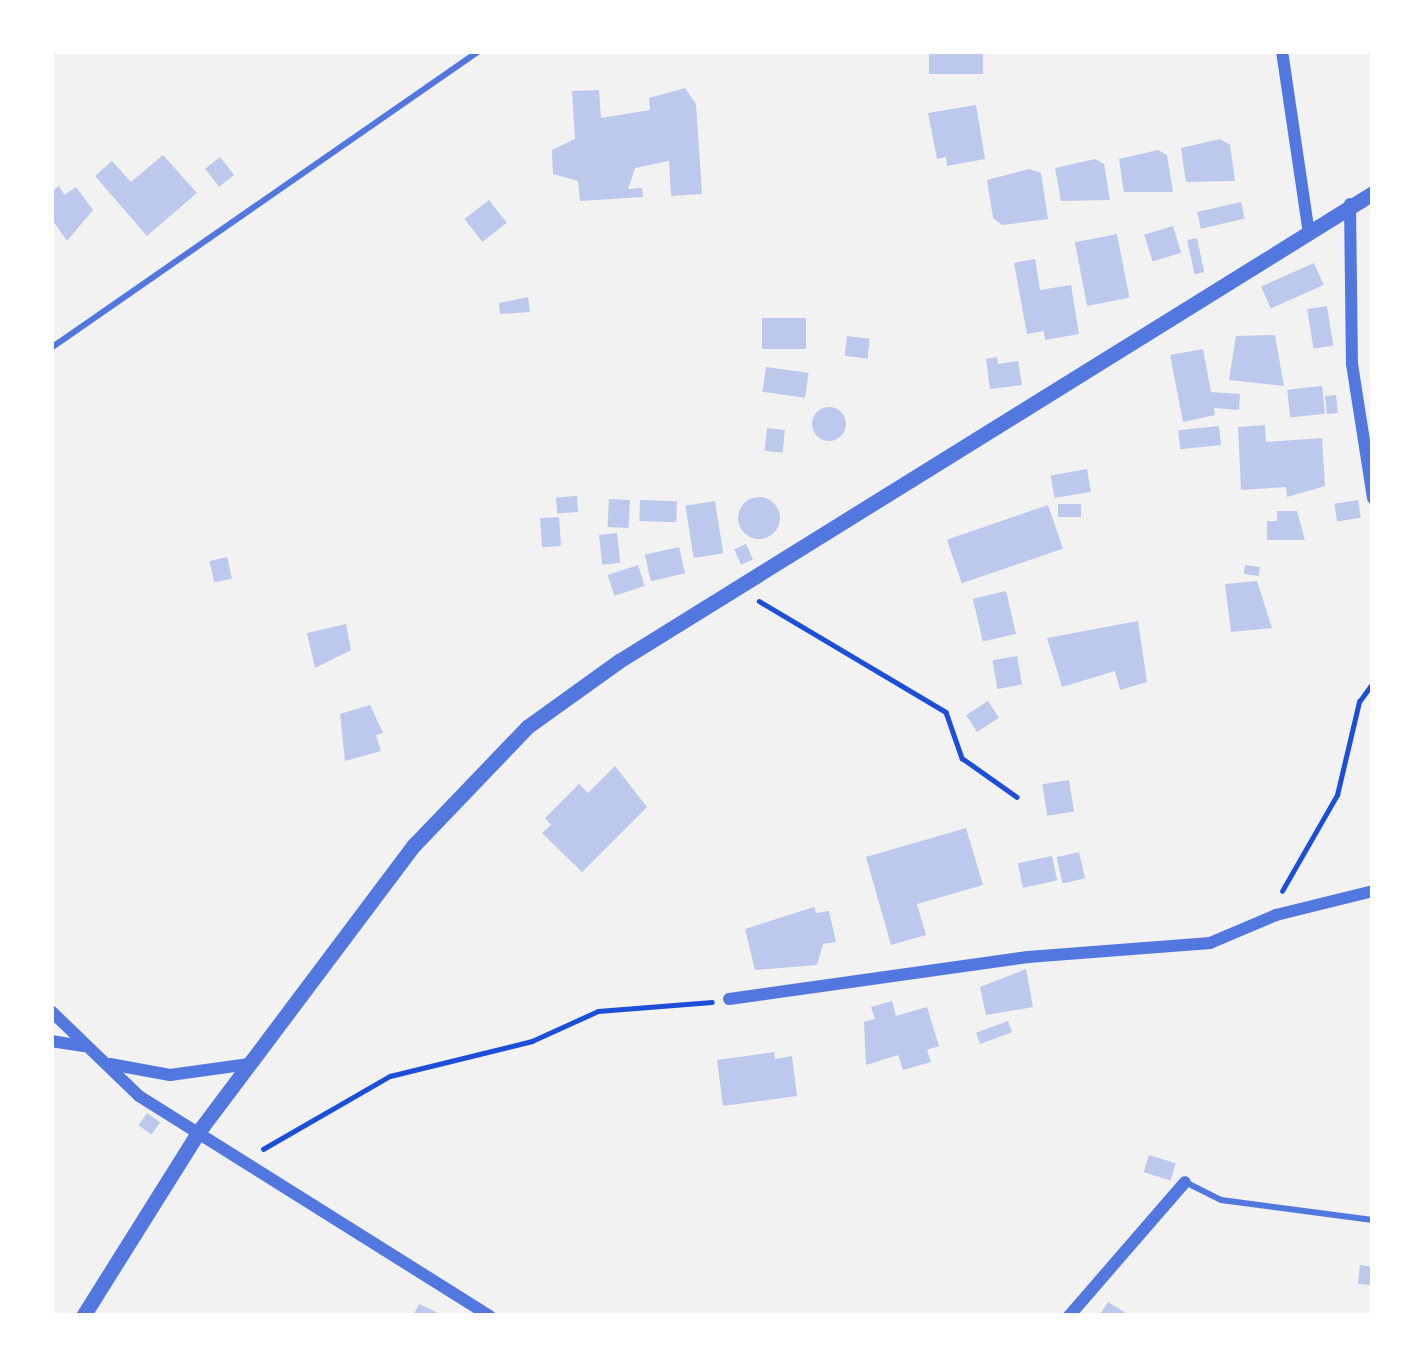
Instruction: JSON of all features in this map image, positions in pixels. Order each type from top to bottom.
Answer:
[{"type":"street","points":[[1282,51],[1308,227]]},
{"type":"street","points":[[83,1316],[200,1131],[414,845],[487,764],[619,661],[1308,227],[1373,193]]},
{"type":"street","points":[[1350,204],[1352,364],[1373,498]]},
{"type":"street","points":[[729,999],[1028,957],[1190,946],[1373,891]]},
{"type":"street","points":[[51,1011],[140,1096],[244,1156],[490,1316]]},
{"type":"street","points":[[51,1041],[86,1047]]},
{"type":"street","points":[[101,1060],[170,1075],[250,1064]]},
{"type":"street","points":[[1069,1316],[1185,1182]]},
{"type":"lane","points":[[51,347],[479,51]]},
{"type":"lane","points":[[1185,1182],[1221,1200],[1373,1220]]},
{"type":"path","points":[[739,587],[831,651],[946,712],[962,758],[1017,797]]},
{"type":"path","points":[[1262,921],[1337,795],[1359,702],[1373,683]]},
{"type":"path","points":[[244,1156],[390,1076],[532,1041],[598,1011],[729,999]]},
{"type":"building","points":[[929,51],[983,51],[983,74],[929,74]]},
{"type":"building","points":[[685,88],[696,104],[702,194],[671,196],[669,161],[635,168],[628,189],[642,188],[643,197],[580,201],[578,181],[553,174],[552,150],[575,139],[572,91],[599,90],[601,118],[650,110],[649,98]]},
{"type":"building","points":[[976,105],[985,159],[947,166],[946,157],[937,159],[928,113]]},
{"type":"building","points":[[1220,139],[1230,145],[1235,181],[1186,182],[1181,148]]},
{"type":"building","points":[[1158,150],[1167,155],[1173,192],[1124,192],[1119,159]]},
{"type":"building","points":[[163,155],[197,193],[147,236],[95,176],[112,161],[131,182]]},
{"type":"building","points":[[220,157],[234,175],[219,187],[205,169]]},
{"type":"building","points":[[1095,159],[1104,164],[1110,200],[1061,201],[1055,168]]},
{"type":"building","points":[[1029,169],[1041,173],[1048,219],[1002,225],[993,218],[987,180]]},
{"type":"building","points":[[59,186],[64,195],[76,187],[93,210],[67,241],[51,218],[51,192]]},
{"type":"building","points":[[489,200],[507,223],[482,242],[465,219]]},
{"type":"building","points":[[1241,202],[1245,219],[1201,229],[1197,212]]},
{"type":"building","points":[[1173,226],[1181,253],[1152,262],[1144,235]]},
{"type":"building","points":[[1117,234],[1129,298],[1087,306],[1075,242]]},
{"type":"building","points":[[1197,238],[1204,272],[1194,274],[1187,240]]},
{"type":"building","points":[[1035,259],[1040,290],[1071,285],[1079,334],[1045,340],[1044,331],[1027,334],[1014,263]]},
{"type":"building","points":[[1314,263],[1324,285],[1271,309],[1261,287]]},
{"type":"building","points":[[528,297],[530,312],[500,314],[499,303]]},
{"type":"building","points":[[1327,306],[1333,346],[1314,349],[1307,309]]},
{"type":"building","points":[[762,318],[806,318],[806,349],[762,349]]},
{"type":"building","points":[[1275,335],[1284,386],[1229,380],[1236,336]]},
{"type":"building","points":[[847,336],[870,339],[867,359],[845,356]]},
{"type":"building","points":[[1203,349],[1211,392],[1240,394],[1239,410],[1214,408],[1215,415],[1183,422],[1170,355]]},
{"type":"building","points":[[997,357],[998,364],[1018,361],[1022,385],[990,389],[986,359]]},
{"type":"building","points":[[766,367],[809,373],[805,398],[763,392]]},
{"type":"building","points":[[1322,386],[1325,414],[1290,418],[1287,390]]},
{"type":"building","points":[[1336,395],[1338,413],[1327,414],[1325,396]]},
{"type":"building","points":[[829,407],[841,412],[846,424],[841,436],[829,441],[817,436],[812,424],[817,412]]},
{"type":"building","points":[[1265,425],[1266,442],[1322,438],[1325,486],[1287,497],[1286,487],[1241,490],[1238,427]]},
{"type":"building","points":[[1219,426],[1221,445],[1180,449],[1178,430]]},
{"type":"building","points":[[767,428],[785,430],[782,453],[765,451]]},
{"type":"building","points":[[1087,469],[1091,492],[1055,498],[1051,475]]},
{"type":"building","points":[[577,496],[578,512],[557,513],[556,497]]},
{"type":"building","points":[[759,497],[774,503],[780,518],[774,533],[759,539],[744,533],[738,518],[744,503]]},
{"type":"building","points":[[609,499],[630,500],[629,528],[608,527]]},
{"type":"building","points":[[640,500],[677,501],[676,522],[639,521]]},
{"type":"building","points":[[1358,500],[1361,518],[1337,522],[1334,504]]},
{"type":"building","points":[[715,501],[723,553],[694,558],[685,506]]},
{"type":"building","points":[[1058,504],[1081,504],[1081,517],[1058,517]]},
{"type":"building","points":[[1048,505],[1063,548],[962,583],[947,540]]},
{"type":"building","points":[[1277,511],[1297,511],[1305,540],[1267,540],[1267,521],[1277,521]]},
{"type":"building","points":[[559,517],[561,546],[542,547],[540,518]]},
{"type":"building","points":[[617,533],[620,563],[602,565],[599,535]]},
{"type":"building","points":[[746,544],[753,560],[741,565],[734,549]]},
{"type":"building","points":[[679,547],[685,573],[651,581],[645,555]]},
{"type":"building","points":[[227,557],[232,578],[214,582],[209,561]]},
{"type":"building","points":[[638,565],[645,586],[614,596],[608,575]]},
{"type":"building","points":[[1245,565],[1260,567],[1259,576],[1244,574]]},
{"type":"building","points":[[1257,581],[1272,628],[1231,632],[1225,584]]},
{"type":"building","points":[[1006,591],[1016,634],[983,642],[973,599]]},
{"type":"building","points":[[1138,621],[1147,682],[1120,690],[1115,671],[1062,687],[1047,638]]},
{"type":"building","points":[[346,624],[351,650],[315,668],[307,633]]},
{"type":"building","points":[[1017,656],[1022,685],[997,689],[992,660]]},
{"type":"building","points":[[988,701],[999,718],[977,732],[966,715]]},
{"type":"building","points":[[370,705],[383,733],[376,735],[381,751],[345,761],[340,714]]},
{"type":"building","points":[[615,766],[647,807],[582,872],[542,833],[551,825],[545,818],[579,784],[588,793]]},
{"type":"building","points":[[1069,780],[1074,812],[1047,816],[1042,784]]},
{"type":"building","points":[[966,828],[983,885],[917,904],[926,935],[891,945],[866,857]]},
{"type":"building","points":[[1079,852],[1085,878],[1063,883],[1057,857]]},
{"type":"building","points":[[1052,856],[1057,880],[1023,888],[1018,863]]},
{"type":"building","points":[[814,907],[816,913],[829,911],[836,942],[823,944],[817,965],[755,970],[745,929]]},
{"type":"building","points":[[1026,969],[1033,1007],[986,1015],[980,987]]},
{"type":"building","points":[[892,1001],[896,1016],[927,1007],[939,1046],[927,1050],[931,1062],[903,1070],[898,1055],[866,1065],[864,1022],[875,1019],[871,1007]]},
{"type":"building","points":[[1008,1021],[1012,1032],[980,1044],[976,1033]]},
{"type":"building","points":[[774,1052],[775,1059],[792,1056],[797,1096],[723,1106],[717,1060]]},
{"type":"building","points":[[147,1113],[160,1122],[152,1134],[138,1125]]},
{"type":"building","points":[[1149,1155],[1176,1163],[1171,1180],[1144,1172]]},
{"type":"building","points":[[1360,1265],[1373,1267],[1373,1285],[1358,1284]]},
{"type":"building","points":[[1108,1302],[1131,1316],[1099,1316]]},
{"type":"building","points":[[419,1304],[445,1316],[413,1316]]}]
